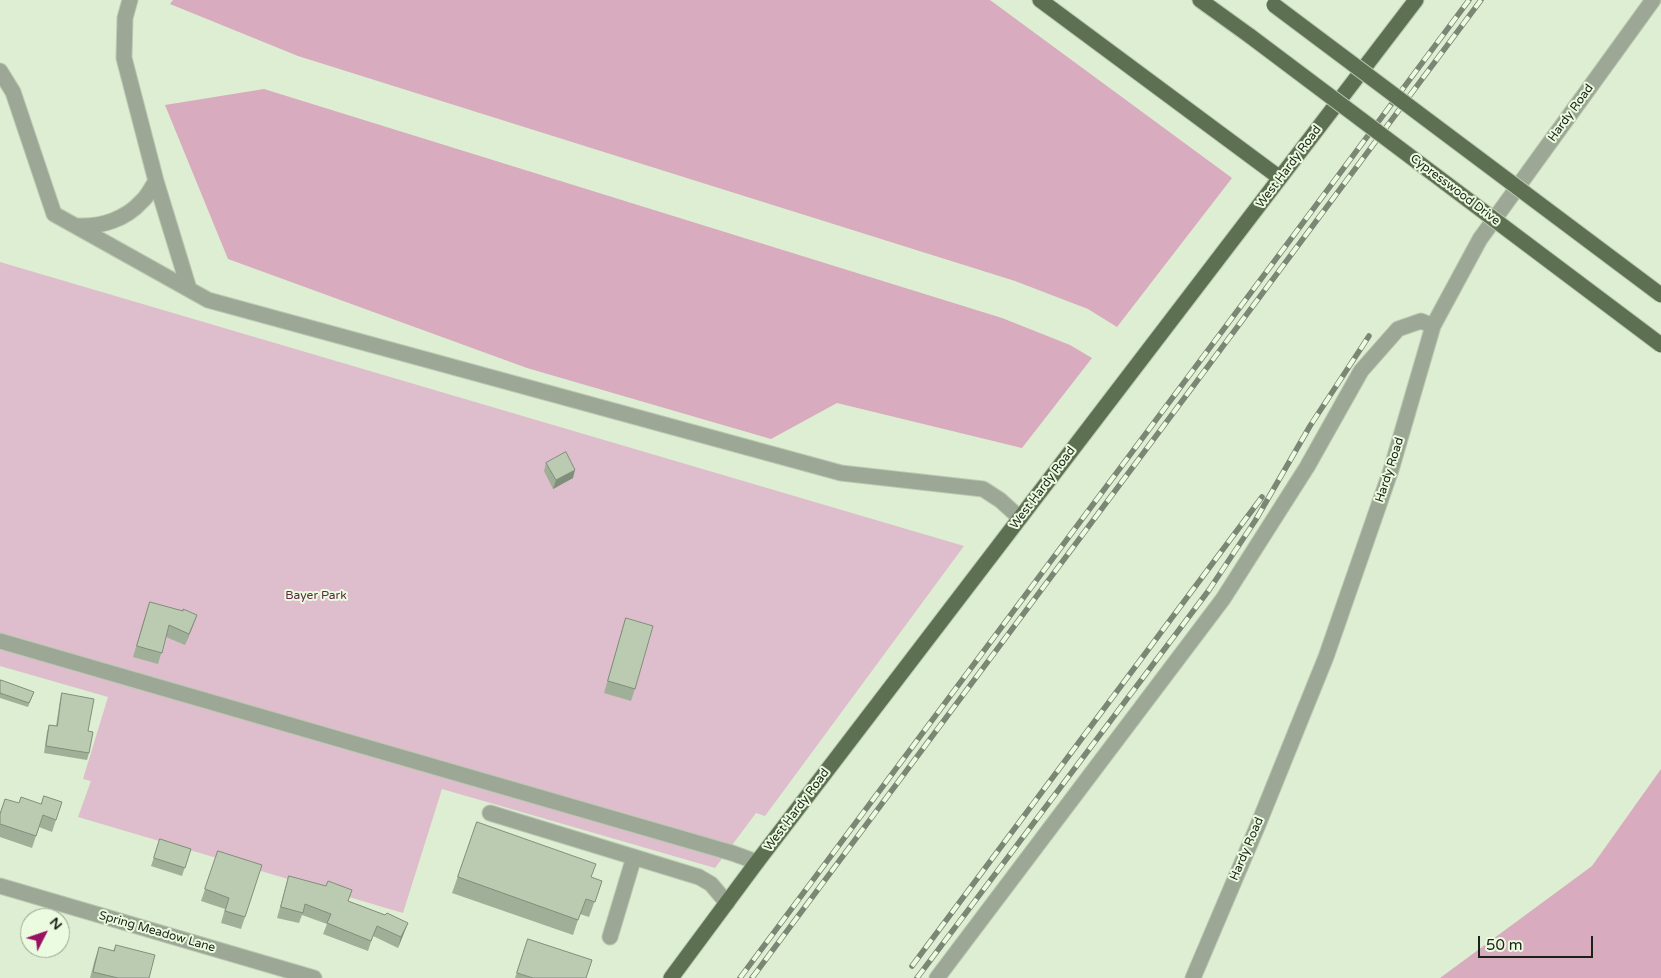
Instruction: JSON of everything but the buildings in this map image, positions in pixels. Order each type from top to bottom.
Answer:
[{"type":"main road","points":[[1040,0],[1280,178]]},
{"type":"main road","name":"Cypresswood Drive","points":[[1200,0],[1661,345]]},
{"type":"main road","name":"West Hardy Road","points":[[671,978],[757,862],[1280,178],[1412,2]]},
{"type":"main road","points":[[1271,3],[1661,295]]},
{"type":"street","points":[[130,0],[126,18],[124,58],[156,181],[189,289]]},
{"type":"street","name":"Hardy Road","points":[[1193,978],[1262,816],[1326,657],[1391,470],[1433,326],[1480,239],[1653,0]]},
{"type":"street","points":[[0,71],[13,92],[54,214],[208,300],[841,473],[983,489],[1000,500],[1020,518]]},
{"type":"street","points":[[76,226],[102,225],[125,215],[143,201],[156,181]]},
{"type":"street","points":[[937,978],[1223,599],[1307,466],[1361,371],[1398,328],[1421,321],[1433,326]]},
{"type":"street","points":[[0,641],[342,739],[732,853],[757,862]]},
{"type":"street","points":[[490,813],[699,877],[711,884],[726,903]]},
{"type":"street","points":[[610,937],[634,857]]},
{"type":"street","name":"Spring Meadow Lane","points":[[0,886],[314,978]]},
{"type":"green space","name":"Bayer Park","points":[[0,262],[964,546],[765,816],[756,813],[715,868],[442,789],[403,913],[78,817],[91,781],[83,779],[108,697],[0,666]]},
{"type":"shaded area","points":[[173,0],[990,0],[1232,178],[1117,327],[1088,309],[1015,281],[298,56],[170,4]]},
{"type":"shaded area","points":[[264,89],[1002,318],[1070,345],[1092,358],[1022,448],[837,403],[771,439],[527,368],[228,259],[165,105]]},
{"type":"shaded area","points":[[1661,769],[1661,978],[1440,978],[1592,866]]},
{"type":"railway","points":[[740,978],[1469,0]]},
{"type":"railway","points":[[752,978],[1481,0]]},
{"type":"railway","points":[[917,978],[1209,590],[1255,521],[1310,426],[1369,336]]},
{"type":"railway","points":[[912,966],[1262,497]]}]
